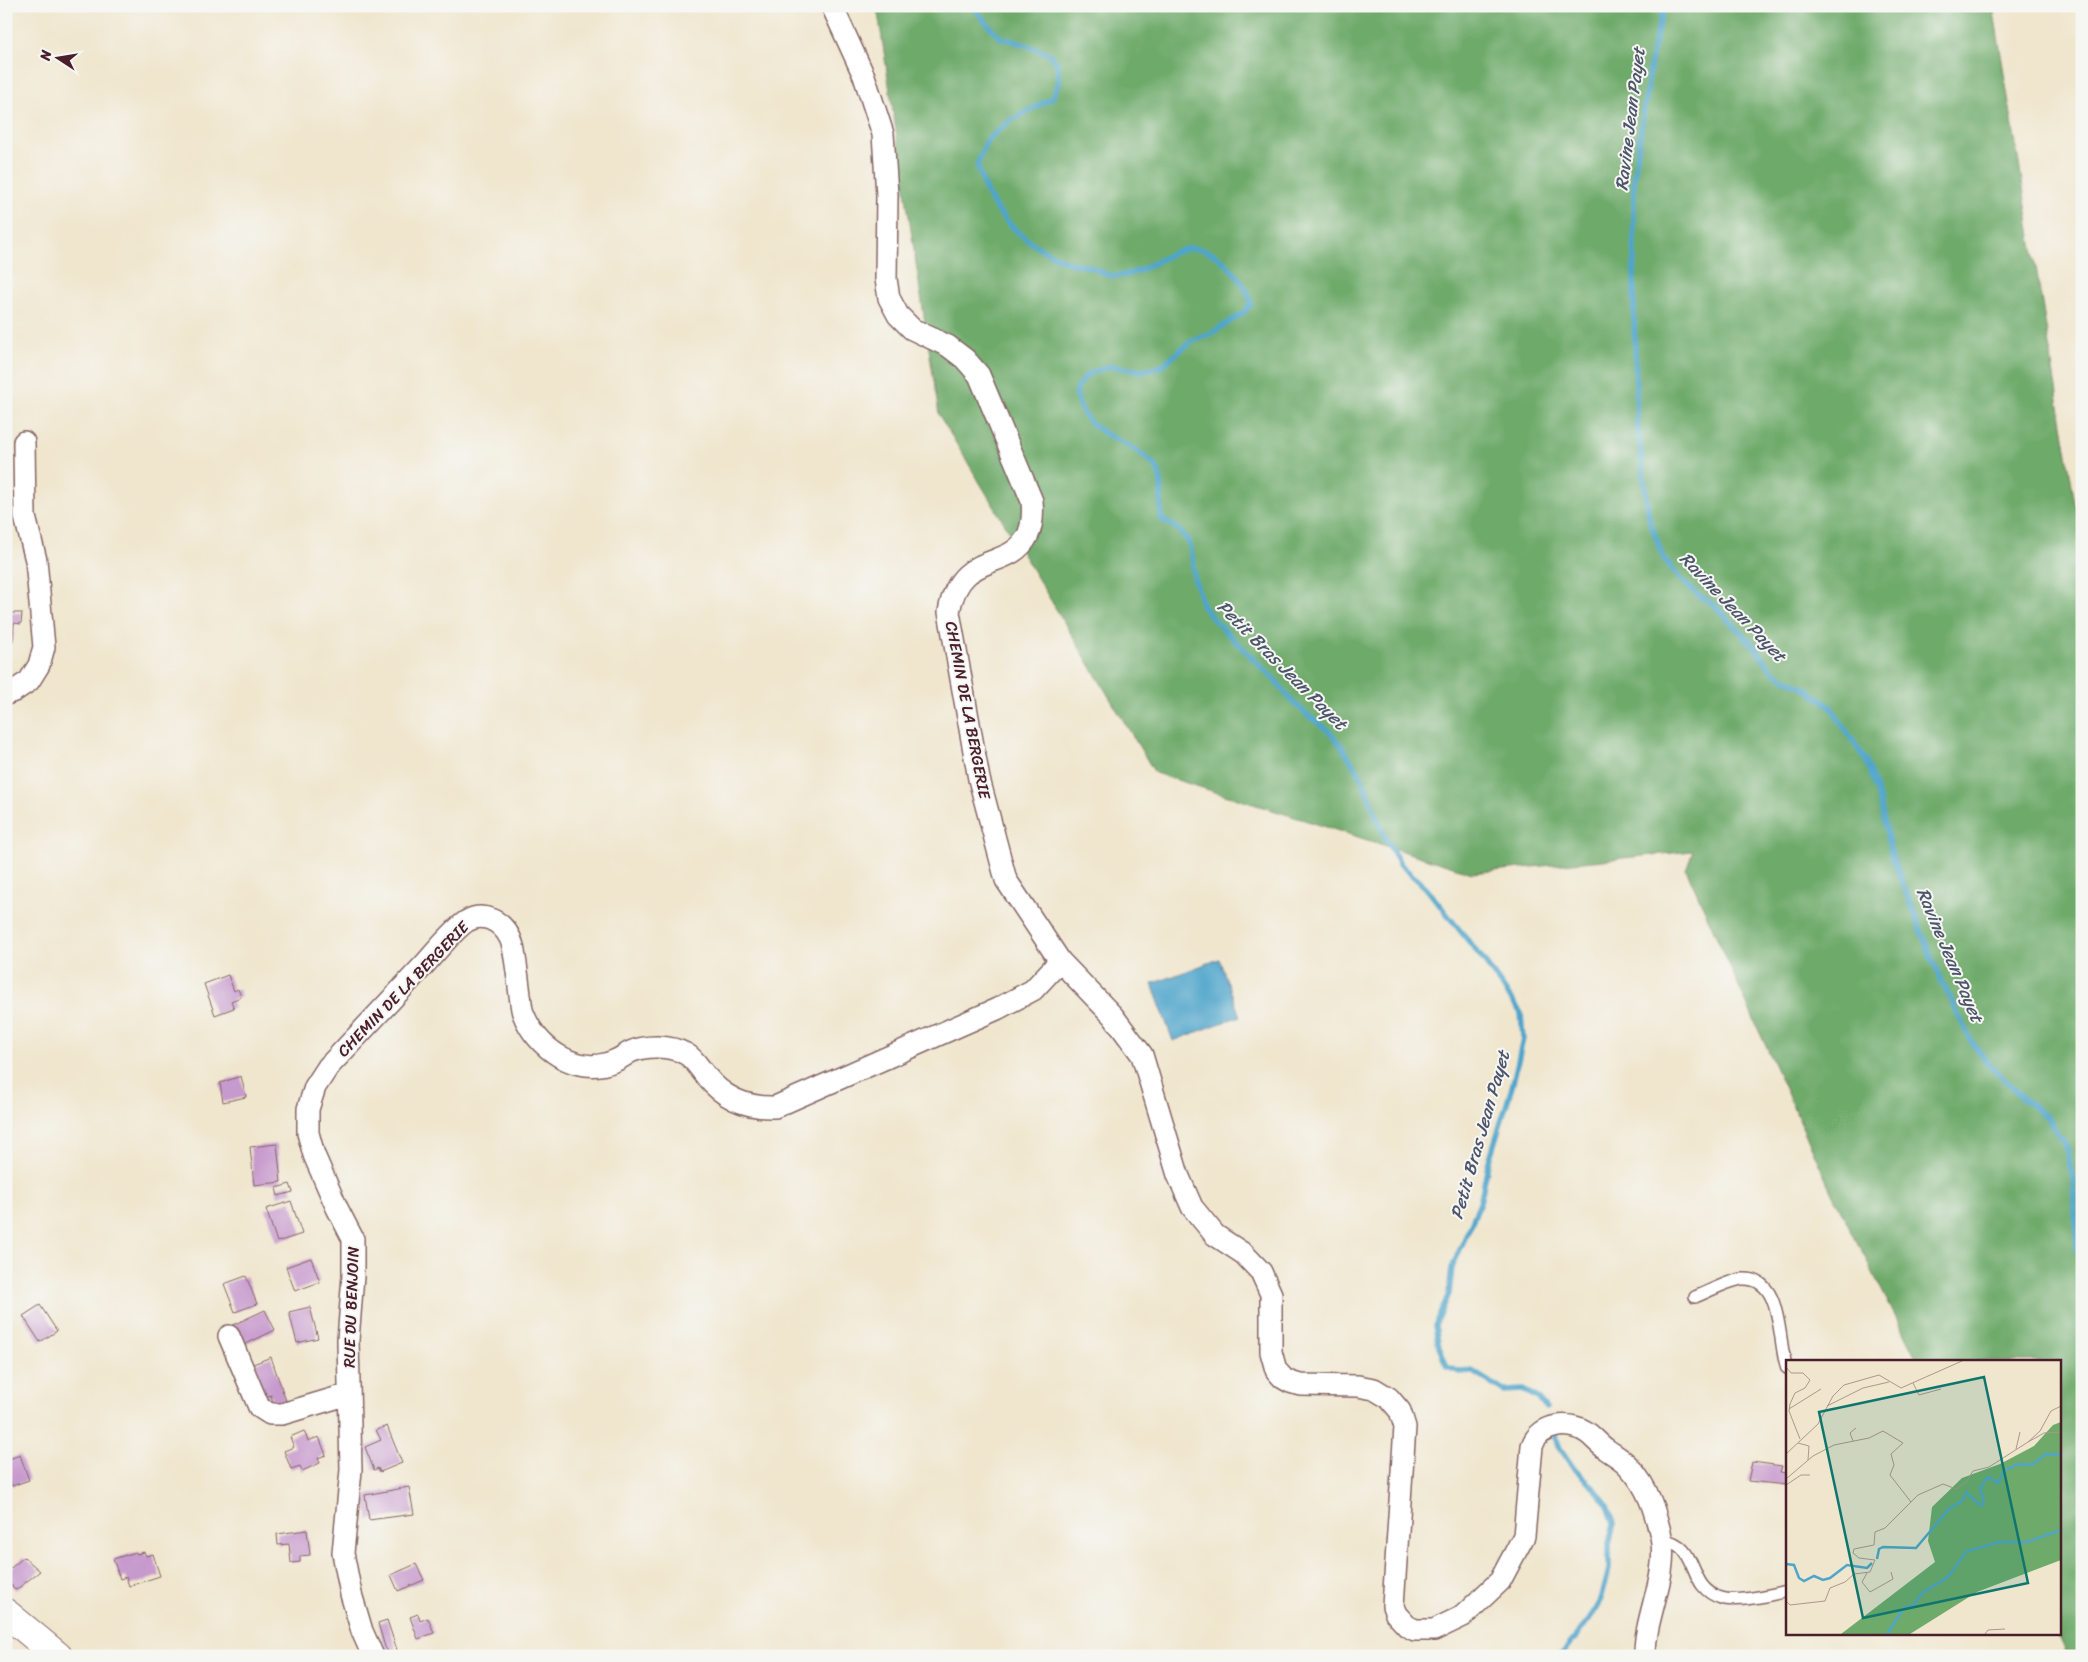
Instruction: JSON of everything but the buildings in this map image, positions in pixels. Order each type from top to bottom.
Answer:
[{"type":"street","name":"CHEMIN DE LA BERGERIE","points":[[832,6],[864,76],[883,134],[887,195],[886,279],[889,298],[898,315],[912,329],[948,346],[965,359],[979,375],[1032,501],[1033,518],[1028,535],[1018,550],[972,569],[960,581],[952,595],[949,612],[979,780],[1006,880],[1060,961],[1114,1016],[1142,1055],[1178,1175],[1192,1207],[1215,1235],[1244,1254],[1261,1272],[1271,1294],[1271,1352],[1276,1370],[1290,1382],[1300,1385],[1358,1386],[1374,1389],[1389,1398],[1400,1411],[1406,1427],[1393,1606],[1400,1621],[1415,1630],[1434,1630],[1463,1616],[1500,1581],[1524,1536],[1534,1440],[1539,1434],[1552,1427],[1564,1425],[1577,1428],[1589,1434],[1630,1467],[1652,1500],[1661,1539],[1662,1568],[1645,1639],[1646,1656]]},
{"type":"street","points":[[6,694],[29,681],[39,665],[44,647],[36,560],[25,517],[24,442]]},
{"type":"street","name":"CHEMIN DE LA BERGERIE","points":[[308,1109],[314,1087],[328,1067],[467,921],[477,918],[487,918],[497,922],[511,936],[523,1013],[536,1036],[555,1054],[576,1063],[599,1066],[614,1061],[632,1051],[652,1047],[672,1049],[686,1054],[697,1063],[705,1076],[720,1092],[738,1102],[759,1108],[775,1107],[998,1009],[1033,990],[1060,961]]},
{"type":"street","name":"RUE DU BENJOIN","points":[[308,1109],[308,1133],[314,1155],[353,1239],[353,1276],[348,1340],[351,1470],[343,1553],[351,1594],[372,1656]]},
{"type":"street","points":[[229,1336],[260,1407],[270,1414],[282,1414],[349,1394]]},
{"type":"street","points":[[6,1614],[58,1656]]},
{"type":"lane","points":[[1695,1297],[1741,1279],[1751,1280],[1760,1284],[1773,1298],[1786,1363]]},
{"type":"lane","points":[[1661,1539],[1671,1540],[1687,1552],[1694,1574],[1701,1585],[1710,1593],[1722,1598],[1735,1600],[1786,1591]]},
{"type":"green space","points":[[876,6],[1993,6],[2075,503],[2082,525],[2082,1656],[2068,1656],[2057,1634],[2060,1634],[2060,1360],[1917,1360],[1832,1193],[1686,869],[1693,851],[1472,873],[1155,773],[939,415]]},
{"type":"water","points":[[1219,959],[1240,1016],[1173,1041],[1152,984]]},
{"type":"waterway","name":"Petit Bras Jean Payet","points":[[972,6],[999,37],[1049,54],[1057,63],[1059,82],[1052,98],[1008,122],[987,140],[977,165],[987,193],[1005,219],[1024,237],[1046,252],[1070,263],[1090,267],[1111,276],[1129,274],[1143,269],[1170,254],[1198,249],[1212,254],[1228,266],[1248,293],[1251,304],[1242,314],[1210,334],[1193,340],[1160,367],[1142,371],[1111,366],[1088,374],[1076,389],[1079,406],[1086,418],[1096,428],[1132,448],[1155,466],[1161,485],[1162,520],[1177,528],[1189,542],[1194,577],[1203,607],[1275,680],[1291,700],[1330,732],[1342,747],[1361,776],[1384,836],[1401,865],[1426,888],[1482,958],[1521,1013],[1523,1039],[1512,1087],[1488,1164],[1480,1203],[1452,1268],[1449,1294],[1435,1326],[1439,1347],[1447,1367],[1460,1372],[1472,1371],[1504,1391],[1523,1390],[1538,1398],[1546,1408]]},
{"type":"waterway","name":"Ravine Jean Payet","points":[[1664,6],[1653,49],[1634,177],[1634,315],[1637,421],[1649,518],[1663,557],[1681,580],[1715,606],[1752,644],[1774,673],[1805,688],[1830,706],[1866,761],[1879,798],[1892,856],[1937,972],[1970,1039],[1990,1066],[2023,1098],[2047,1117],[2065,1143],[2073,1180],[2077,1249],[2082,1255]]},
{"type":"waterway","name":"Petit Bras Jean Payet","points":[[1554,1432],[1560,1448],[1575,1470],[1596,1490],[1608,1506],[1614,1523],[1609,1544],[1609,1569],[1602,1597],[1588,1622],[1570,1643],[1562,1656]]}]
